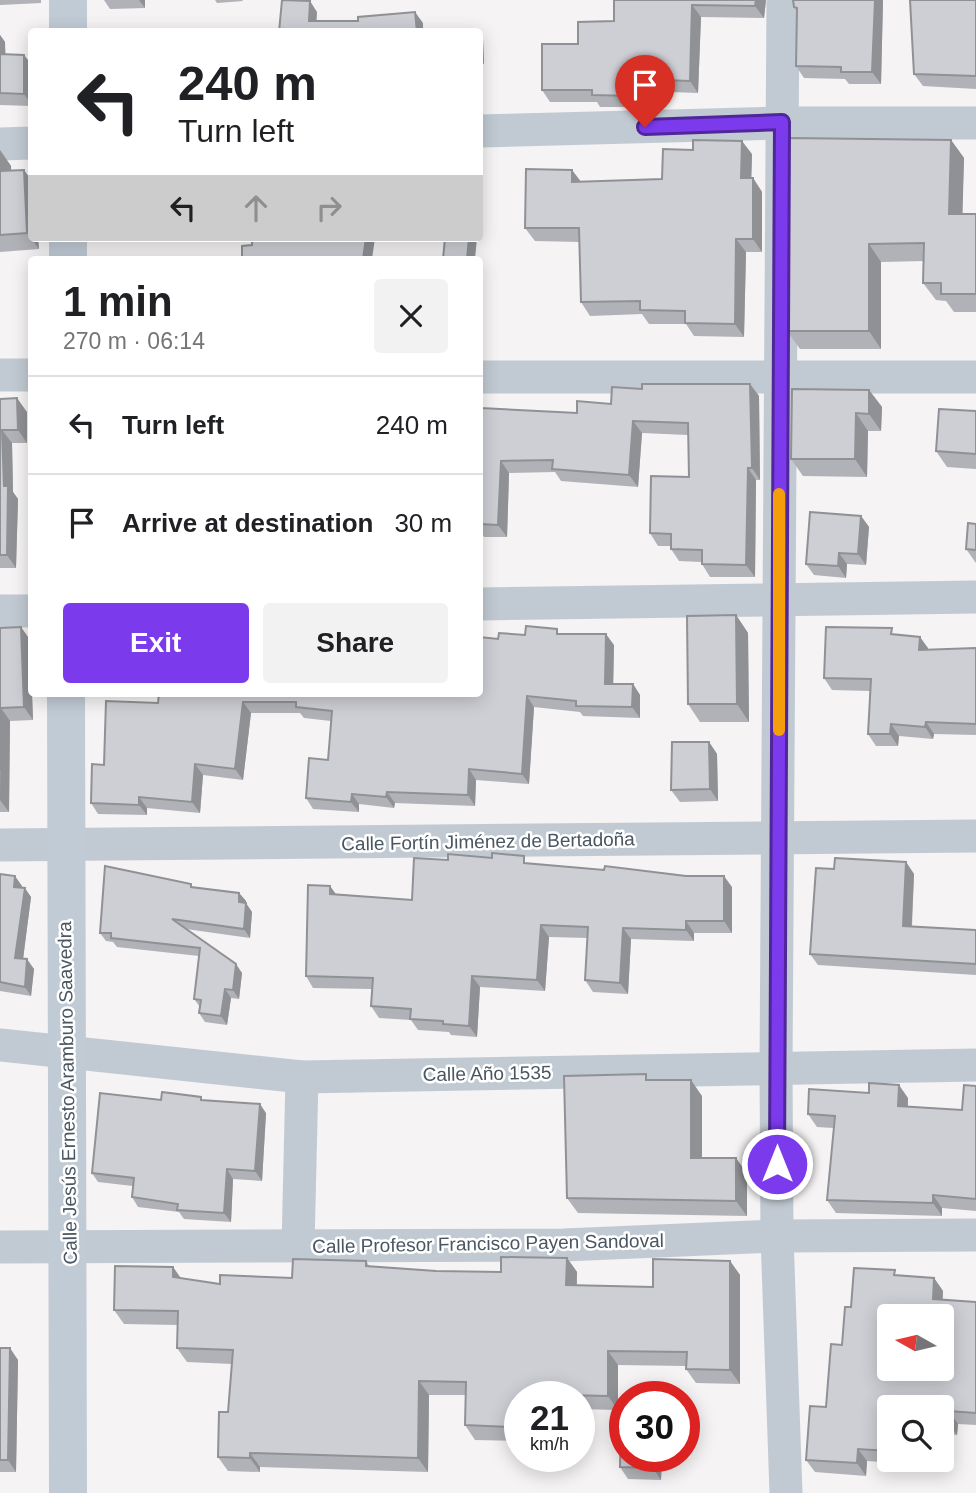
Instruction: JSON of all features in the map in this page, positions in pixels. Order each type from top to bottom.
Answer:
[{"type":"street","points":[[68,0],[68,28]]},
{"type":"street","points":[[783,0],[778,599],[780,838],[776,1068],[777,1236],[786,1493]]},
{"type":"street","points":[[483,131],[782,122],[976,123]]},
{"type":"street","points":[[0,144],[28,144]]},
{"type":"street","points":[[0,375],[28,375]]},
{"type":"street","points":[[483,377],[976,377]]},
{"type":"street","points":[[483,604],[976,597]]},
{"type":"street","points":[[0,611],[28,611]]},
{"type":"street","name":"Calle Jesús Ernesto Aramburo Saavedra","points":[[66,697],[64,845],[68,1054],[68,1493]]},
{"type":"street","name":"Calle Fortín Jiménez de Bertadoña","points":[[0,845],[976,836]]},
{"type":"street","name":"Calle Año 1535","points":[[0,1045],[302,1077],[976,1065]]},
{"type":"street","points":[[298,1247],[302,1077]]},
{"type":"street","name":"Calle Profesor Francisco Payen Sandoval","points":[[0,1247],[564,1245],[777,1236],[976,1235]]},
{"type":"building","points":[[282,0],[310,1],[309,21],[358,21],[358,17],[415,12],[417,28],[279,28]]},
{"type":"building","points":[[614,0],[756,0],[755,6],[692,5],[690,81],[634,79],[634,96],[592,95],[592,90],[542,90],[542,44],[578,44],[578,22],[614,21]]},
{"type":"building","points":[[793,0],[875,0],[872,72],[841,72],[841,67],[796,66],[797,8],[794,7]]},
{"type":"building","points":[[910,0],[976,0],[976,76],[914,74]]},
{"type":"building","points":[[0,54],[24,55],[24,94],[0,93]]},
{"type":"building","points":[[789,138],[951,140],[949,214],[976,214],[976,294],[941,294],[941,283],[923,283],[924,243],[869,244],[869,331],[787,331]]},
{"type":"building","points":[[693,140],[742,141],[741,178],[753,178],[753,239],[736,239],[735,324],[685,323],[685,311],[640,310],[640,301],[581,302],[579,228],[525,228],[526,169],[572,170],[572,182],[662,179],[663,149],[693,150]]},
{"type":"building","points":[[0,154],[1,171],[24,170],[27,233],[0,235]]},
{"type":"building","points":[[252,242],[365,242],[363,256],[242,256],[242,246],[252,245]]},
{"type":"building","points":[[445,242],[469,242],[467,256],[443,256]]},
{"type":"building","points":[[642,384],[750,384],[752,468],[748,468],[746,565],[702,564],[702,550],[671,549],[671,534],[650,533],[651,476],[689,477],[688,423],[633,421],[629,475],[552,469],[553,460],[501,461],[498,525],[483,524],[483,408],[577,413],[577,401],[611,404],[612,387],[642,389]]},
{"type":"building","points":[[792,389],[869,390],[869,414],[856,413],[855,459],[791,459]]},
{"type":"building","points":[[17,398],[18,430],[2,430],[4,486],[8,486],[7,555],[0,555],[0,399]]},
{"type":"building","points":[[939,409],[976,411],[976,454],[936,451]]},
{"type":"building","points":[[810,512],[861,516],[858,554],[839,553],[838,566],[806,564]]},
{"type":"building","points":[[968,523],[976,524],[976,550],[966,549]]},
{"type":"building","points":[[736,615],[737,704],[688,704],[687,616]]},
{"type":"building","points":[[526,626],[557,629],[557,634],[606,634],[605,684],[633,684],[632,707],[576,706],[576,701],[527,696],[522,774],[469,769],[468,795],[387,792],[386,797],[352,794],[351,802],[306,798],[309,758],[328,760],[332,711],[296,707],[296,702],[243,702],[235,769],[195,764],[192,802],[139,797],[139,805],[91,803],[92,764],[104,765],[106,701],[158,703],[159,697],[483,697],[483,637],[498,639],[499,633],[525,635]]},
{"type":"building","points":[[21,627],[24,707],[1,708],[0,770],[0,628]]},
{"type":"building","points":[[826,627],[892,628],[891,634],[920,637],[919,650],[976,648],[976,724],[926,722],[925,727],[891,724],[890,734],[868,734],[871,679],[824,678]]},
{"type":"building","points":[[672,742],[709,742],[710,789],[671,790]]},
{"type":"building","points":[[492,853],[524,856],[524,863],[604,870],[605,866],[686,876],[724,876],[724,921],[686,921],[686,930],[623,928],[620,983],[585,980],[588,927],[541,925],[537,980],[472,976],[469,1026],[410,1019],[411,1009],[371,1006],[373,978],[306,976],[308,885],[330,886],[330,894],[412,900],[414,858],[448,860],[448,854],[492,858]]},
{"type":"building","points":[[835,858],[906,862],[903,926],[976,930],[976,964],[810,954],[816,868],[834,869]]},
{"type":"building","points":[[105,866],[191,884],[191,887],[239,893],[239,902],[246,903],[244,929],[172,919],[236,964],[233,990],[225,989],[221,1016],[199,1013],[201,1000],[194,999],[200,948],[111,938],[111,933],[100,933]]},
{"type":"building","points":[[0,874],[15,876],[14,887],[25,888],[15,958],[27,959],[25,987],[0,982]]},
{"type":"building","points":[[646,1074],[646,1080],[691,1080],[691,1158],[736,1158],[736,1201],[567,1198],[564,1076]]},
{"type":"building","points":[[869,1083],[899,1085],[898,1106],[962,1110],[964,1085],[976,1086],[976,1199],[933,1195],[933,1203],[827,1200],[835,1116],[808,1114],[809,1089],[869,1093]]},
{"type":"building","points":[[162,1092],[201,1097],[201,1100],[260,1104],[255,1171],[227,1169],[224,1213],[177,1210],[178,1204],[132,1197],[134,1178],[92,1173],[100,1093],[161,1100]]},
{"type":"building","points":[[501,1257],[567,1258],[566,1285],[653,1287],[653,1259],[730,1261],[730,1370],[686,1369],[687,1352],[608,1351],[608,1396],[595,1396],[595,1381],[504,1381],[504,1427],[465,1425],[466,1382],[419,1381],[418,1458],[250,1453],[250,1458],[218,1457],[219,1412],[228,1412],[233,1350],[177,1348],[178,1311],[114,1310],[115,1266],[173,1267],[173,1277],[220,1284],[220,1275],[292,1278],[293,1259],[366,1261],[366,1266],[436,1271],[501,1272]]},
{"type":"building","points":[[854,1268],[895,1270],[894,1275],[934,1278],[933,1299],[976,1302],[976,1413],[954,1411],[954,1395],[877,1395],[877,1450],[858,1449],[857,1463],[806,1460],[810,1406],[826,1407],[831,1344],[842,1345],[845,1307],[851,1307]]},
{"type":"building","points":[[0,1348],[10,1348],[8,1460],[0,1460]]},
{"type":"slow traffic","points":[[779,494],[779,730]]},
{"type":"route","points":[[645,127],[782,122],[777,1164]]}]
